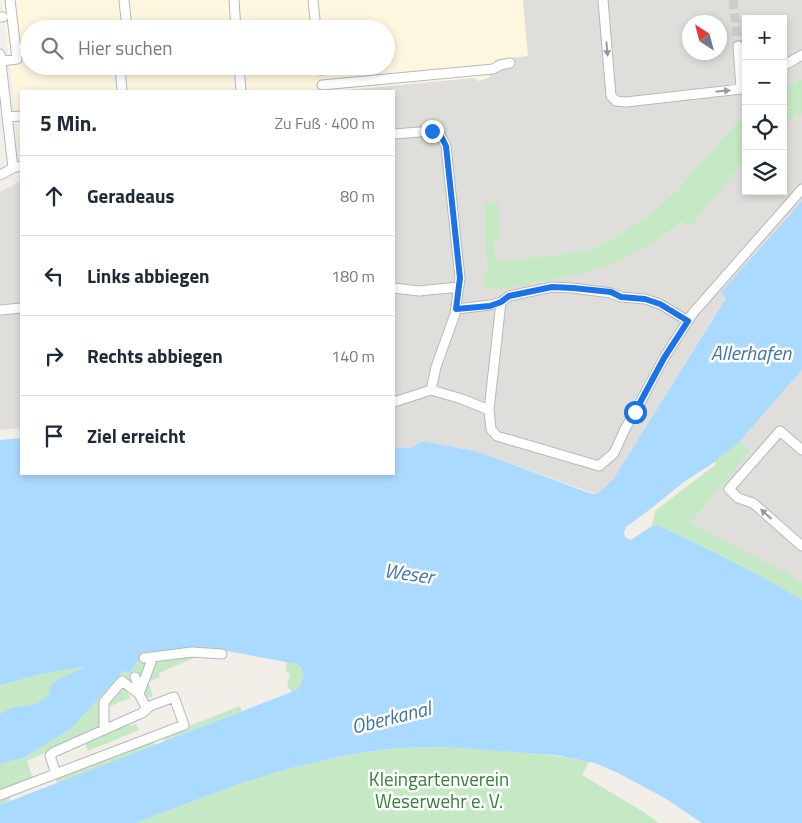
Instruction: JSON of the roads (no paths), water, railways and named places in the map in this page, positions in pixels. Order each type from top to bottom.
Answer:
[{"type":"street","points":[[0,175],[17,167],[5,122],[0,57],[16,59],[10,0]]},
{"type":"street","points":[[124,0],[126,20]]},
{"type":"street","points":[[234,0],[235,20]]},
{"type":"street","points":[[313,0],[315,20]]},
{"type":"street","points":[[603,0],[611,96],[616,101],[626,102],[742,88]]},
{"type":"street","points":[[738,46],[742,74]]},
{"type":"street","points":[[787,64],[802,55]]},
{"type":"street","points":[[321,75],[322,88],[493,69],[510,63]]},
{"type":"street","points":[[121,75],[122,90]]},
{"type":"street","points":[[240,75],[241,90]]},
{"type":"street","points":[[5,122],[20,116]]},
{"type":"street","points":[[395,134],[432,131],[441,136],[446,146],[460,278],[456,309],[436,367],[431,390]]},
{"type":"street","points":[[501,302],[489,410],[491,429],[497,436],[599,466],[614,453],[664,358],[688,321],[802,189]]},
{"type":"street","points":[[395,288],[419,291],[459,287]]},
{"type":"street","points":[[456,309],[490,306],[501,302],[509,296],[552,287],[611,292],[621,297],[645,299],[660,304],[688,321]]},
{"type":"street","points":[[0,310],[20,308]]},
{"type":"street","points":[[395,402],[431,390],[462,399],[489,410]]},
{"type":"street","points":[[802,450],[780,431],[729,490],[738,498],[753,503],[802,546]]},
{"type":"street","points":[[139,694],[148,658],[192,652],[222,654]]},
{"type":"street","points":[[135,677],[139,694],[147,709]]},
{"type":"street","points":[[104,730],[104,702],[122,681],[139,694]]},
{"type":"street","points":[[0,795],[56,774],[184,724],[174,697],[150,706],[142,713],[54,752],[50,756],[56,774]]},
{"type":"water","points":[[802,201],[802,370],[740,441],[716,461],[684,482],[626,527],[624,532],[625,537],[631,540],[652,526],[659,526],[732,561],[802,600],[802,823],[702,823],[663,797],[595,763],[555,755],[448,747],[398,748],[352,754],[291,768],[239,784],[135,823],[0,823],[0,805],[289,693],[299,688],[304,676],[301,668],[296,664],[222,650],[191,647],[141,655],[141,660],[135,663],[133,669],[130,672],[123,671],[71,729],[25,757],[0,764],[0,714],[11,708],[37,704],[49,695],[51,684],[83,668],[42,674],[0,685],[0,440],[20,438],[20,475],[395,475],[395,448],[411,448],[423,441],[479,452],[592,494],[599,493],[614,478],[726,298],[721,292]]},
{"type":"tunnel","points":[[733,0],[738,46]]},
{"type":"water label","name":"Allerhafen","points":[[751,352]]},
{"type":"water label","name":"Weser","points":[[409,573]]},
{"type":"water label","name":"Oberkanal","points":[[391,717]]},
{"type":"park label","name":"Kleingartenverein Weserwehr e. V.","points":[[439,789]]}]
